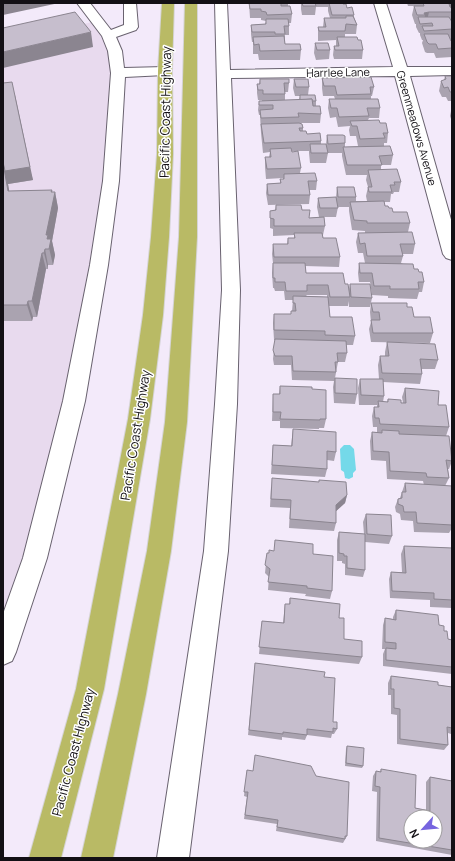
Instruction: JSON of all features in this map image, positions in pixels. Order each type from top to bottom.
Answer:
[{"type":"highway","name":"Pacific Coast Highway","points":[[45,858],[90,689],[139,419],[153,315],[160,237],[165,154],[165,71],[168,3]]},
{"type":"highway","name":"Pacific Coast Highway","points":[[97,858],[132,694],[159,551],[176,422],[188,237],[191,3]]},
{"type":"street","points":[[108,35],[131,27],[130,3]]},
{"type":"street","points":[[173,858],[216,551],[226,404],[231,290],[221,3]]},
{"type":"street","name":"Greenmeadows Avenue","points":[[380,3],[401,71],[452,254]]},
{"type":"street","points":[[3,652],[35,558],[74,401],[99,266],[111,181],[118,73],[115,51],[108,35],[85,6],[74,13]]},
{"type":"street","name":"Harrlee Lane","points":[[224,74],[452,70]]},
{"type":"street","points":[[118,73],[165,71]]},
{"type":"shaded area","points":[[97,21],[118,73],[74,401],[3,652],[3,33],[8,41]]},
{"type":"water","points":[[344,445],[350,445],[354,449],[356,470],[353,473],[353,477],[349,479],[345,478],[344,472],[341,470],[340,449]]},
{"type":"building","points":[[249,3],[281,3],[281,6],[290,6],[292,14],[267,15],[266,12],[261,11],[261,9],[250,9]]},
{"type":"building","points":[[302,3],[315,3],[316,6],[303,6]]},
{"type":"building","points":[[329,3],[346,4],[347,8],[352,7],[354,15],[332,15]]},
{"type":"building","points":[[423,3],[452,3],[449,4],[452,8],[452,12],[429,12],[424,13],[425,15],[417,15],[414,6],[424,6]]},
{"type":"building","points":[[75,12],[91,32],[3,52],[3,28]]},
{"type":"building","points":[[346,16],[353,16],[357,25],[346,24],[345,31],[319,31],[318,27],[326,27],[324,18],[346,18]]},
{"type":"building","points":[[418,17],[449,17],[452,22],[452,29],[424,31],[422,26],[433,26],[432,23],[420,24]]},
{"type":"building","points":[[266,19],[288,19],[289,26],[284,26],[285,34],[275,34],[275,32],[252,32],[251,25],[266,24]]},
{"type":"building","points":[[424,34],[448,34],[452,41],[452,48],[438,49],[436,44],[429,44],[427,42]]},
{"type":"building","points":[[284,36],[285,44],[300,44],[301,50],[260,51],[259,44],[254,45],[253,37]]},
{"type":"building","points":[[337,37],[357,37],[358,40],[361,40],[363,50],[335,50],[334,46],[339,46]]},
{"type":"building","points":[[315,43],[328,43],[330,50],[317,50]]},
{"type":"building","points":[[445,76],[452,76],[452,92],[450,92],[448,87],[444,88],[441,81],[446,79]]},
{"type":"building","points":[[371,77],[374,87],[370,87],[371,94],[337,95],[335,86],[324,86],[322,78]]},
{"type":"building","points":[[260,79],[289,79],[289,83],[284,83],[285,94],[263,94],[263,90],[258,90],[257,84],[260,84]]},
{"type":"building","points":[[294,79],[308,79],[309,87],[296,87]]},
{"type":"building","points":[[12,82],[30,167],[5,171],[3,162],[3,83]]},
{"type":"building","points":[[300,95],[315,95],[316,101],[312,101],[312,99],[300,100]]},
{"type":"building","points":[[312,99],[313,106],[320,106],[321,114],[298,113],[299,117],[261,118],[260,110],[273,109],[273,105],[259,105],[259,101]]},
{"type":"building","points":[[329,99],[378,99],[380,108],[367,108],[369,116],[339,117],[337,108],[331,108]]},
{"type":"building","points":[[379,120],[380,123],[386,123],[388,133],[383,133],[385,138],[360,139],[357,126],[352,126],[350,121]]},
{"type":"building","points":[[261,124],[302,124],[303,128],[299,128],[300,131],[306,131],[307,134],[320,133],[321,141],[264,143]]},
{"type":"building","points":[[327,135],[343,135],[345,136],[345,143],[328,144]]},
{"type":"building","points":[[310,144],[326,144],[328,153],[311,153]]},
{"type":"building","points":[[390,146],[393,155],[379,156],[382,165],[347,165],[343,147]]},
{"type":"building","points":[[291,148],[292,152],[298,151],[301,168],[267,169],[265,157],[271,157],[270,149]]},
{"type":"building","points":[[3,163],[8,191],[52,190],[51,192],[55,192],[46,235],[48,235],[47,239],[51,239],[49,249],[45,249],[44,253],[42,253],[32,301],[28,301],[27,305],[3,305]]},
{"type":"building","points":[[397,169],[401,182],[394,182],[395,185],[390,185],[392,192],[369,192],[368,187],[372,187],[368,170]]},
{"type":"building","points":[[315,173],[317,181],[308,181],[310,195],[268,195],[267,184],[281,183],[280,179],[284,179],[284,174]]},
{"type":"building","points":[[337,187],[354,187],[356,197],[338,197]]},
{"type":"building","points":[[336,197],[338,208],[320,208],[318,198]]},
{"type":"building","points":[[384,201],[385,206],[392,208],[393,212],[407,212],[410,223],[367,223],[367,221],[354,220],[350,202]]},
{"type":"building","points":[[276,205],[301,205],[302,210],[310,210],[309,218],[324,217],[325,226],[274,226],[274,219],[270,218],[270,211],[276,210]]},
{"type":"building","points":[[412,232],[415,244],[400,244],[403,256],[367,256],[365,243],[360,244],[358,233]]},
{"type":"building","points":[[294,233],[322,233],[323,238],[336,238],[340,257],[274,257],[273,244],[288,244],[288,238],[295,238]]},
{"type":"building","points":[[273,263],[305,263],[306,273],[343,273],[345,284],[348,284],[350,297],[330,297],[328,285],[307,285],[307,291],[286,291],[285,282],[275,282],[275,278],[273,278]]},
{"type":"building","points":[[359,263],[413,264],[414,269],[418,269],[419,272],[422,272],[424,282],[418,282],[419,289],[390,289],[390,286],[374,286],[372,273],[360,273]]},
{"type":"building","points":[[350,284],[370,284],[372,298],[351,297]]},
{"type":"building","points":[[293,296],[328,297],[330,317],[352,317],[355,336],[325,335],[325,331],[274,330],[274,314],[291,314],[291,311],[296,311],[295,303],[293,303]]},
{"type":"building","points":[[371,303],[407,303],[407,307],[412,307],[414,317],[430,317],[433,333],[373,333],[371,320],[380,320],[379,312],[373,312]]},
{"type":"building","points":[[275,339],[346,341],[347,353],[337,353],[338,362],[335,362],[336,372],[293,371],[292,356],[275,356],[273,350]]},
{"type":"building","points":[[387,342],[435,344],[438,360],[420,359],[422,374],[382,373],[380,356],[389,356]]},
{"type":"building","points":[[335,378],[357,379],[357,394],[335,393]]},
{"type":"building","points":[[360,379],[383,379],[384,396],[361,395]]},
{"type":"building","points":[[280,386],[312,387],[312,389],[326,390],[326,419],[280,419],[281,412],[273,412],[273,394],[280,394]]},
{"type":"building","points":[[405,388],[439,391],[438,405],[446,405],[449,427],[380,424],[379,418],[375,418],[374,407],[379,407],[378,401],[388,402],[388,399],[401,400],[401,403],[406,403]]},
{"type":"building","points":[[293,429],[336,432],[336,452],[327,451],[327,469],[272,465],[273,445],[292,446]]},
{"type":"building","points":[[382,430],[399,431],[399,434],[449,436],[452,461],[446,460],[449,478],[427,477],[426,473],[390,471],[389,452],[373,451],[372,432],[382,433]]},
{"type":"building","points":[[272,478],[319,482],[319,480],[346,482],[347,495],[336,505],[336,523],[290,519],[291,500],[271,499]]},
{"type":"building","points":[[405,483],[452,486],[452,525],[417,523],[416,512],[404,512],[403,506],[398,504],[398,499],[402,498],[402,492],[406,492]]},
{"type":"building","points":[[366,514],[391,515],[392,536],[367,534]]},
{"type":"building","points":[[339,532],[365,534],[365,570],[347,568],[347,556],[339,553]]},
{"type":"building","points":[[275,540],[313,544],[313,554],[333,556],[332,591],[307,588],[307,586],[268,582],[270,569],[265,565],[267,553],[269,553],[269,550],[274,551]]},
{"type":"building","points":[[404,546],[452,548],[452,600],[434,599],[434,593],[392,591],[391,572],[406,573]]},
{"type":"building","points":[[290,598],[340,604],[339,618],[344,618],[344,639],[362,641],[362,657],[259,647],[262,621],[284,623],[285,604],[290,604]]},
{"type":"building","points":[[396,610],[438,615],[439,625],[444,626],[444,631],[447,631],[448,639],[452,640],[452,667],[386,660],[386,648],[396,649],[396,643],[385,642],[385,618],[396,620]]},
{"type":"building","points":[[255,663],[325,672],[324,677],[335,678],[333,722],[337,722],[337,729],[333,728],[333,732],[307,729],[307,735],[249,730]]},
{"type":"building","points":[[391,676],[438,682],[438,685],[452,687],[452,728],[447,727],[448,745],[400,739],[400,709],[394,708],[394,689],[391,689]]},
{"type":"building","points":[[347,746],[364,748],[363,766],[346,763]]},
{"type":"building","points":[[255,755],[311,766],[316,776],[349,782],[347,836],[345,836],[345,839],[277,827],[278,820],[245,815],[248,792],[244,792],[247,770],[253,771]]},
{"type":"building","points":[[381,769],[416,775],[415,808],[420,809],[403,809],[403,842],[379,838],[380,787],[375,786],[376,771],[381,772]]},
{"type":"building","points":[[430,777],[452,781],[452,850],[443,849],[443,809],[430,809]]}]
